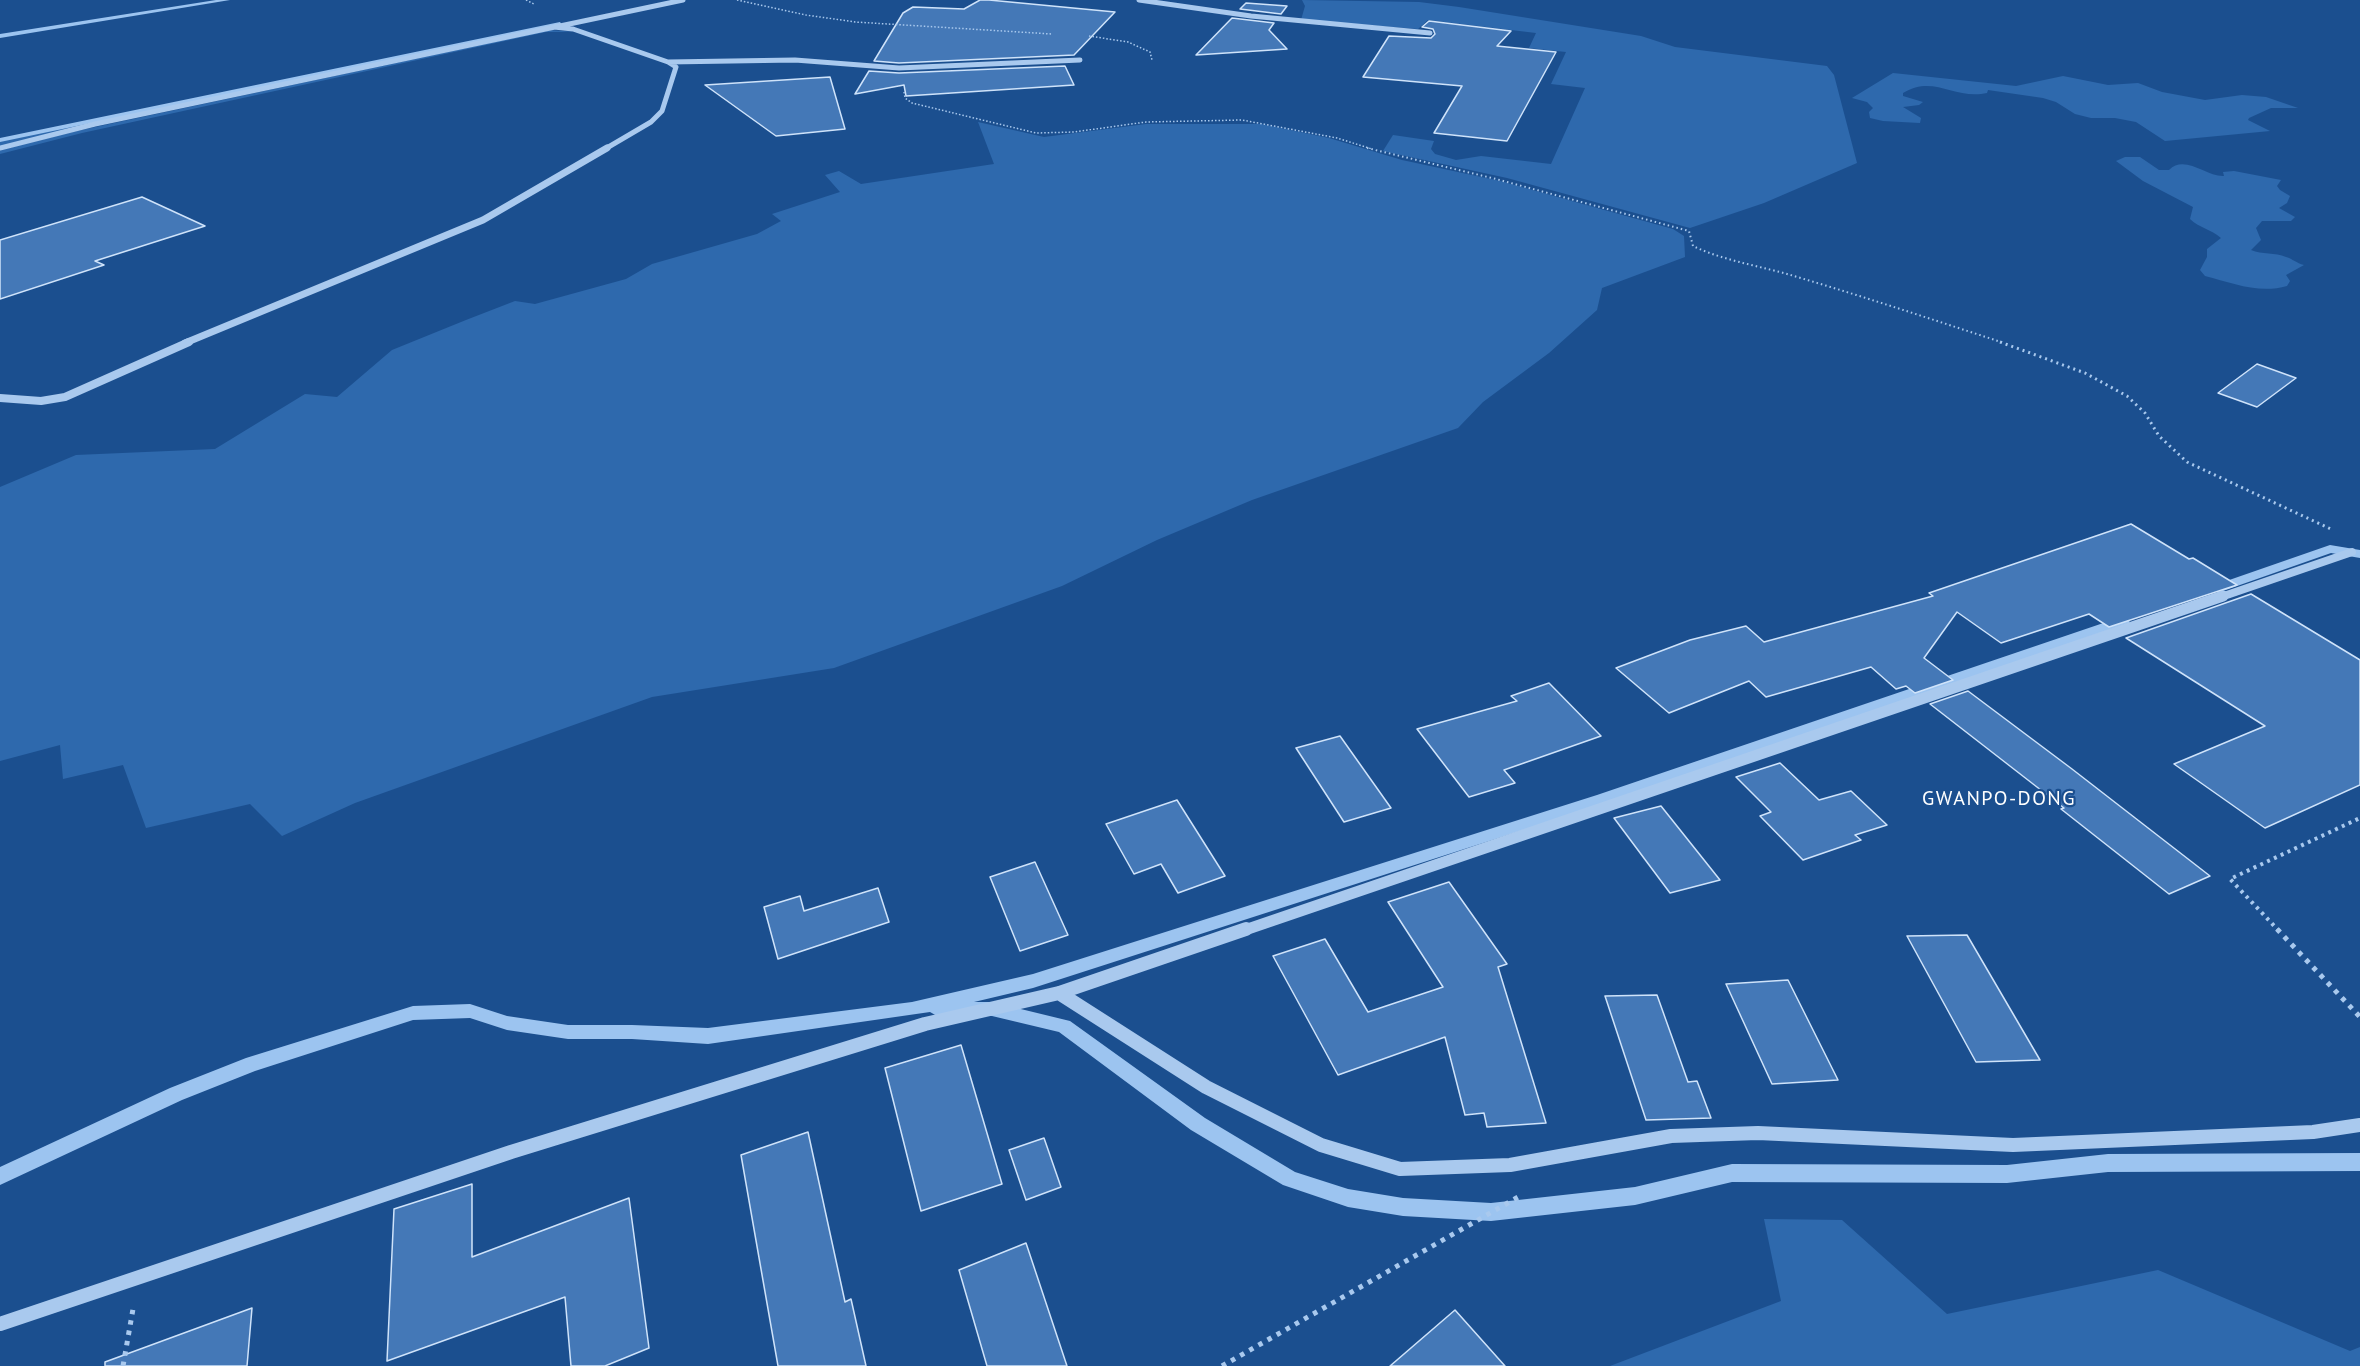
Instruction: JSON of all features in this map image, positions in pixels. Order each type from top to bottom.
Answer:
[{"type":"street","points":[[0,148],[95,124],[683,0]]},
{"type":"street","points":[[1139,0],[1251,16],[1430,33]]},
{"type":"street","points":[[0,398],[16,401],[41,401],[65,396],[195,339],[483,220],[651,122],[662,111],[673,83],[676,67],[668,62],[573,29],[554,27]]},
{"type":"street","points":[[668,62],[795,60],[899,68],[1080,60]]},
{"type":"street","points":[[0,1324],[511,1152],[925,1024],[1059,993],[2352,552]]},
{"type":"street","points":[[1059,993],[1206,1087],[1321,1145],[1400,1169],[1510,1165],[1671,1136],[1758,1133],[2013,1145],[2313,1132],[2360,1125]]},
{"type":"path","points":[[737,0],[806,15],[855,22],[975,31],[1059,34]]},
{"type":"path","points":[[1081,36],[1122,39],[1137,44],[1150,52],[1152,60]]},
{"type":"path","points":[[899,68],[905,98],[912,103],[1027,131],[1074,132],[1146,122],[1235,120],[1260,122],[1311,132],[1381,152],[1496,179],[1689,231],[1693,246],[1707,253],[1765,267],[1875,300],[2085,373],[2108,384],[2139,407],[2159,436],[2187,462],[2334,531]]},
{"type":"path","points":[[2360,818],[2230,879],[2360,1017]]},
{"type":"path","points":[[1222,1366],[1522,1194]]},
{"type":"path","points":[[123,1366],[138,1276]]},
{"type":"shaded area","points":[[1302,0],[1419,2],[1459,7],[1641,36],[1675,47],[1827,66],[1834,75],[1857,163],[1764,203],[1690,228],[1507,178],[1383,151],[1393,135],[1434,141],[1431,149],[1435,154],[1456,160],[1481,156],[1551,164],[1585,88],[1551,84],[1566,52],[1529,48],[1536,33],[1428,20],[1418,29],[1301,20],[1305,6]]},
{"type":"shaded area","points":[[560,24],[0,147],[0,141],[33,133]]},
{"type":"shaded area","points":[[550,30],[573,32],[546,32],[82,133],[0,154],[0,150],[72,132]]},
{"type":"shaded area","points":[[1893,73],[2016,86],[2063,76],[2108,85],[2138,83],[2162,92],[2205,100],[2242,95],[2266,97],[2298,108],[2271,108],[2249,118],[2248,120],[2270,131],[2165,141],[2136,122],[2115,118],[2091,118],[2075,114],[2056,102],[2043,98],[1988,90],[1987,93],[1964,93],[1925,86],[1903,93],[1903,96],[1923,102],[1919,105],[1903,107],[1921,118],[1920,123],[1870,118],[1869,112],[1873,108],[1867,102],[1852,98]]},
{"type":"shaded area","points":[[978,122],[1044,137],[1146,124],[1261,124],[1329,138],[1402,160],[1500,181],[1673,229],[1684,236],[1685,257],[1602,288],[1597,310],[1549,353],[1483,402],[1458,428],[1252,500],[1157,540],[1062,586],[834,668],[652,697],[355,803],[282,836],[250,804],[146,828],[123,765],[63,779],[60,745],[0,761],[0,487],[76,455],[215,449],[305,394],[337,397],[392,350],[466,320],[515,301],[535,304],[626,279],[652,264],[757,234],[781,221],[772,214],[840,192],[825,175],[839,171],[861,184],[994,164]]},
{"type":"shaded area","points":[[2125,157],[2140,157],[2159,170],[2169,170],[2182,164],[2217,175],[2224,176],[2223,172],[2234,171],[2281,180],[2277,186],[2290,196],[2287,203],[2279,208],[2295,217],[2291,221],[2262,221],[2256,228],[2261,240],[2251,250],[2282,255],[2304,265],[2286,275],[2290,281],[2287,286],[2277,288],[2246,287],[2205,276],[2200,270],[2207,257],[2207,249],[2221,238],[2190,219],[2193,207],[2143,181],[2116,161]]},
{"type":"shaded area","points":[[1764,1219],[1842,1220],[1947,1314],[2158,1270],[2350,1351],[2360,1347],[2360,1366],[1610,1366],[1781,1301]]},
{"type":"building","points":[[980,0],[1115,12],[1074,55],[899,63],[874,61],[903,13],[913,7],[964,9]]},
{"type":"building","points":[[1246,3],[1287,6],[1281,14],[1240,9]]},
{"type":"building","points":[[1232,18],[1274,23],[1269,30],[1287,49],[1196,55]]},
{"type":"building","points":[[1429,21],[1511,31],[1497,46],[1556,52],[1507,141],[1434,133],[1462,86],[1363,77],[1389,36],[1431,38],[1435,34],[1433,29],[1422,27]]},
{"type":"building","points":[[1065,66],[1074,85],[906,96],[904,85],[855,94],[869,71],[899,73]]},
{"type":"building","points":[[830,77],[845,129],[776,136],[705,85]]},
{"type":"building","points":[[142,197],[205,226],[95,261],[104,265],[0,299],[0,240]]},
{"type":"building","points":[[2257,364],[2296,378],[2257,407],[2218,393]]},
{"type":"building","points":[[2131,524],[2237,585],[2109,627],[2089,614],[2001,643],[1957,612],[1924,658],[1953,680],[1915,693],[1906,686],[1896,689],[1871,667],[1766,697],[1749,681],[1669,713],[1616,668],[1690,640],[1746,626],[1764,642],[1933,596],[1929,593]]},
{"type":"building","points":[[2251,594],[2360,660],[2360,785],[2265,828],[2174,764],[2265,726],[2126,638]]},
{"type":"building","points":[[1549,683],[1601,736],[1504,770],[1515,783],[1469,797],[1417,729],[1517,701],[1511,696]]},
{"type":"building","points":[[1968,691],[2210,876],[2169,894],[2061,809],[2064,808],[1930,704]]},
{"type":"building","points":[[1340,736],[1391,808],[1344,822],[1296,748]]},
{"type":"building","points":[[1780,763],[1819,800],[1851,791],[1887,825],[1855,835],[1861,840],[1803,860],[1760,816],[1771,812],[1736,777]]},
{"type":"building","points":[[1177,800],[1225,876],[1178,893],[1161,864],[1134,874],[1106,824]]},
{"type":"building","points":[[1661,806],[1720,880],[1670,893],[1614,818]]},
{"type":"building","points":[[1035,862],[1068,935],[1020,951],[990,877]]},
{"type":"building","points":[[1449,882],[1507,964],[1498,967],[1546,1123],[1487,1127],[1484,1113],[1465,1115],[1445,1037],[1338,1075],[1273,956],[1325,939],[1368,1012],[1443,987],[1388,902]]},
{"type":"building","points":[[878,888],[889,922],[778,959],[764,907],[800,896],[804,911]]},
{"type":"building","points":[[1967,935],[2040,1060],[1976,1062],[1907,936]]},
{"type":"building","points":[[1788,980],[1838,1080],[1772,1084],[1726,984]]},
{"type":"building","points":[[1657,995],[1688,1082],[1697,1081],[1711,1118],[1646,1120],[1605,996]]},
{"type":"building","points":[[961,1045],[1002,1184],[921,1211],[885,1068]]},
{"type":"building","points":[[808,1132],[845,1302],[851,1299],[866,1366],[778,1366],[741,1155]]},
{"type":"building","points":[[1044,1138],[1061,1187],[1026,1200],[1009,1150]]},
{"type":"building","points":[[472,1184],[472,1257],[629,1198],[649,1348],[605,1366],[571,1366],[565,1297],[387,1361],[394,1209]]},
{"type":"building","points":[[1026,1243],[1067,1366],[987,1366],[959,1270]]},
{"type":"building","points":[[252,1308],[247,1366],[105,1366],[105,1362]]},
{"type":"building","points":[[1455,1310],[1505,1366],[1390,1366]]},
{"type":"waterway","points":[[0,36],[227,0]]},
{"type":"waterway","points":[[0,140],[560,24]]},
{"type":"waterway","points":[[2216,589],[2330,549],[2360,554]]},
{"type":"waterway","points":[[0,1176],[176,1094],[252,1064],[413,1013],[470,1011],[507,1023],[568,1032],[632,1032],[708,1036],[912,1009],[1033,981],[1602,799],[2124,620]]},
{"type":"waterway","points":[[937,1009],[992,1009],[1064,1026],[1198,1124],[1290,1179],[1348,1198],[1403,1207],[1491,1212],[1635,1196],[1732,1173],[2007,1174],[2108,1163],[2360,1162]]},
{"type":"district","name":"GWANPO-DONG","points":[[1999,799]]}]
